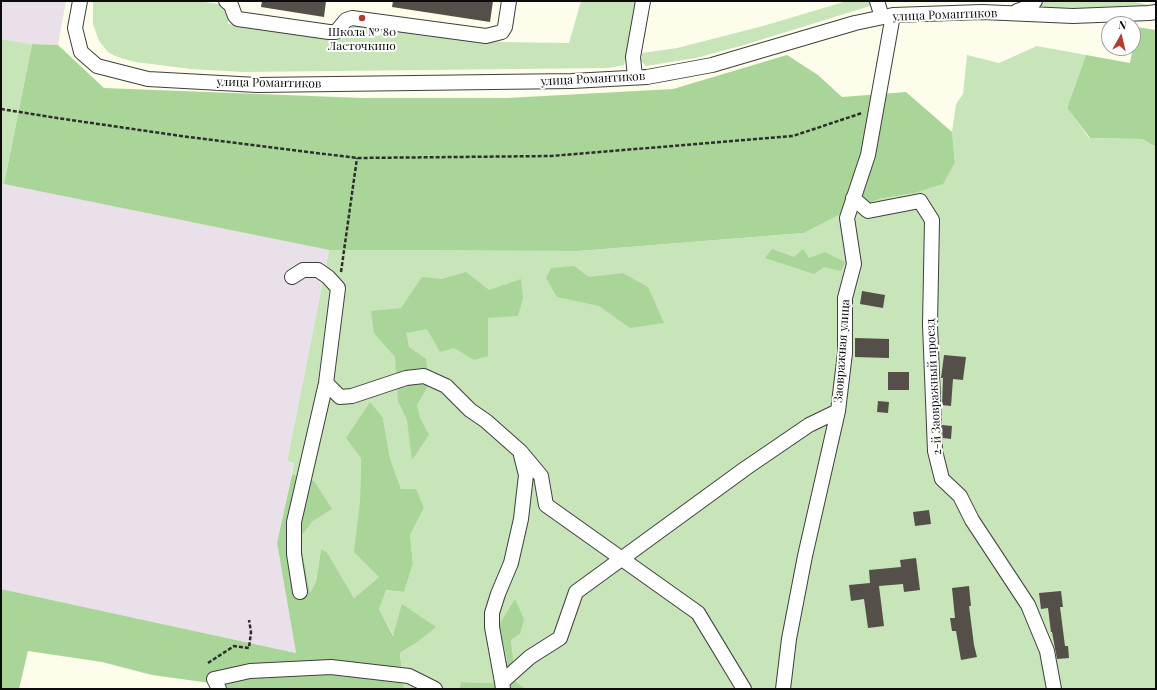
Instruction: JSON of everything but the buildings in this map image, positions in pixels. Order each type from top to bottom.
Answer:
[{"type":"street","name":"улица Романтиков","points":[[80,1],[75,28],[81,52],[96,66],[148,79],[264,85],[572,81],[647,77],[712,64],[855,23],[888,16],[975,12],[1073,16],[1156,12]]},
{"type":"street","points":[[226,1],[231,5],[235,16],[238,19],[329,32],[336,32],[346,20],[352,18],[486,36],[502,32],[505,27],[509,1]]},
{"type":"street","points":[[635,77],[633,57],[643,1]]},
{"type":"street","points":[[877,1],[888,16]]},
{"type":"street","points":[[1012,13],[1031,6],[1035,1]]},
{"type":"street","name":"Заовражная улица","points":[[783,689],[789,639],[805,556],[838,411],[845,353],[845,298],[854,264],[847,218],[868,155],[877,108],[888,16]]},
{"type":"street","name":"2-й Заовражный проезд","points":[[853,198],[868,211],[920,201],[932,220],[930,325],[935,451],[942,479],[960,496],[972,520],[1028,605],[1047,651],[1054,689]]},
{"type":"street","points":[[292,277],[303,270],[318,270],[328,277],[338,288],[326,383],[294,522],[294,554],[300,592]]},
{"type":"street","points":[[326,383],[340,397],[352,396],[406,378],[424,376],[446,386],[470,410],[486,421],[521,452],[541,476],[546,505],[698,612],[744,689]]},
{"type":"street","points":[[502,686],[530,657],[560,638],[576,592],[746,468],[809,425],[838,411]]},
{"type":"street","points":[[502,686],[492,628],[492,613],[511,563],[521,519],[526,475],[521,452]]},
{"type":"street","points":[[219,689],[214,679],[250,671],[331,667],[409,676],[435,689]]},
{"type":"path","points":[[1,108],[57,118],[188,137],[357,158],[551,156],[793,136],[877,108]]},
{"type":"path","points":[[338,288],[357,158]]},
{"type":"path","points":[[208,663],[234,646],[249,648],[252,632],[249,620]]},
{"type":"shaded area","points":[[1,1],[66,1],[58,45],[32,44],[1,39]]},
{"type":"shaded area","points":[[1,183],[329,250],[287,461],[294,463],[277,543],[296,653],[1,589]]},
{"type":"green space","name":"Школа № 80 Ласточкино","points":[[93,1],[199,1],[222,4],[228,14],[228,24],[342,39],[343,34],[351,24],[502,42],[569,43],[581,1],[636,1],[624,65],[609,68],[244,72],[191,69],[135,62],[115,56],[108,52],[99,41],[93,24]]},
{"type":"green space","points":[[847,1],[869,1],[870,6],[744,45],[696,58],[646,66],[641,61],[642,53],[677,48],[763,26]]},
{"type":"green space","points":[[1044,1],[1130,1],[1155,6],[1147,8],[1045,12],[1040,5]]},
{"type":"green space","points":[[1141,28],[1156,30],[1156,147],[1142,139],[1090,138],[1067,108],[1086,55],[1130,63],[1131,56],[1141,56]]},
{"type":"green space","points":[[1,39],[32,44],[4,184],[1,183]]},
{"type":"green space","points":[[32,44],[58,45],[104,88],[363,98],[507,98],[673,89],[787,55],[818,75],[842,97],[906,92],[952,132],[955,162],[943,184],[914,193],[879,199],[841,214],[804,233],[579,251],[329,250],[4,184]]},
{"type":"green space","points":[[1037,46],[1086,55],[1067,108],[1089,138],[1142,139],[1156,147],[1156,689],[526,689],[516,682],[511,640],[520,634],[499,625],[507,660],[492,683],[461,682],[459,689],[404,689],[400,653],[416,643],[394,637],[379,609],[385,590],[404,592],[413,564],[410,535],[424,508],[401,489],[390,458],[383,418],[361,458],[360,501],[379,577],[354,598],[327,552],[321,549],[316,582],[310,594],[300,538],[313,521],[314,481],[292,474],[294,463],[287,461],[329,250],[579,251],[804,233],[841,214],[879,199],[914,193],[955,162],[952,132],[956,104],[963,94],[967,55],[999,63]]},
{"type":"green space","points":[[772,249],[794,257],[803,249],[809,258],[825,252],[845,262],[841,271],[824,267],[814,274],[765,258]]},
{"type":"green space","points":[[574,266],[589,277],[623,273],[648,287],[664,323],[630,328],[599,306],[557,297],[546,278],[551,268]]},
{"type":"green space","points":[[466,272],[489,290],[521,279],[523,298],[518,316],[488,318],[488,356],[474,360],[454,348],[440,352],[427,329],[406,333],[409,347],[426,359],[429,384],[417,405],[420,418],[429,435],[412,460],[407,420],[398,401],[395,357],[374,333],[371,311],[401,308],[422,277],[442,279]]},
{"type":"green space","points":[[370,402],[383,418],[390,458],[401,489],[416,489],[424,508],[410,535],[413,564],[404,592],[386,590],[379,609],[393,636],[402,604],[436,627],[416,643],[400,653],[404,689],[217,689],[210,683],[152,675],[102,662],[28,651],[19,689],[1,689],[1,589],[296,653],[277,543],[292,474],[314,481],[332,509],[313,521],[300,538],[310,593],[316,582],[321,549],[327,552],[354,598],[379,577],[354,552],[360,501],[361,458],[346,438]]},
{"type":"green space","points":[[515,599],[524,619],[520,634],[511,640],[516,682],[526,689],[459,689],[461,682],[492,683],[507,660],[499,625]]},
{"type":"place","name":"Школа № 80 Ласточкино","points":[[362,18]]}]
